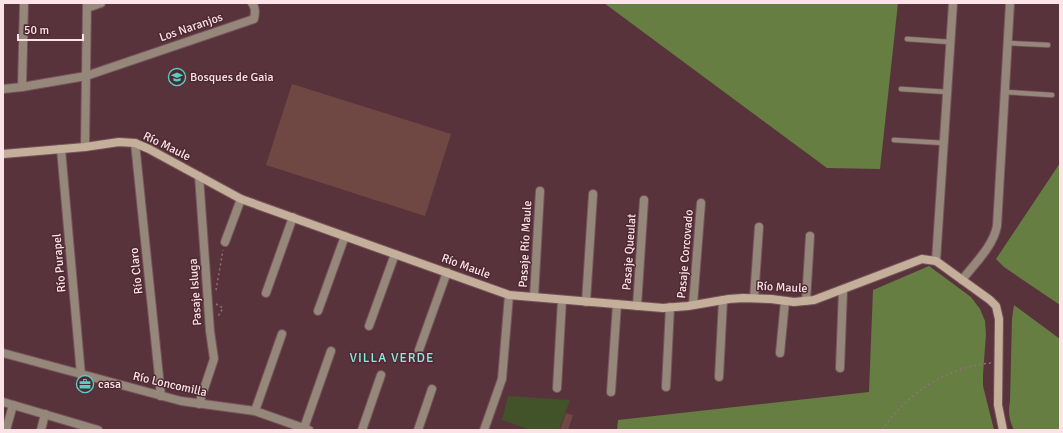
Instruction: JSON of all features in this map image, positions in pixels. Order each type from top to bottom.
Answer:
[{"type":"street","points":[[22,88],[24,3]]},
{"type":"street","points":[[85,147],[87,5],[101,3]]},
{"type":"street","name":"Los Naranjos","points":[[3,89],[22,88],[86,76],[254,19],[256,13],[252,3]]},
{"type":"street","points":[[953,3],[936,261],[990,300],[998,310],[998,405],[1003,430]]},
{"type":"street","points":[[962,280],[990,244],[996,233],[1010,3]]},
{"type":"street","name":"Río Maule","points":[[3,154],[85,147],[119,142],[135,143],[149,148],[220,188],[241,198],[509,294],[534,297],[670,308],[693,306],[723,300],[754,298],[785,301],[806,301],[822,298],[922,258],[936,261]]},
{"type":"street","name":"Río Claro","points":[[135,143],[161,396]]},
{"type":"street","name":"Río Purapel","points":[[61,149],[81,375]]},
{"type":"street","name":"Pasaje Isluga","points":[[199,404],[214,359],[210,331],[200,176]]},
{"type":"street","name":"Pasaje Río Maule","points":[[534,297],[540,191]]},
{"type":"street","points":[[586,302],[593,194]]},
{"type":"street","points":[[225,242],[241,198]]},
{"type":"street","name":"Pasaje Queulat","points":[[637,306],[644,200]]},
{"type":"street","name":"Pasaje Corcovado","points":[[693,306],[701,204]]},
{"type":"street","points":[[266,293],[293,217]]},
{"type":"street","points":[[754,298],[759,226]]},
{"type":"street","points":[[318,311],[345,236]]},
{"type":"street","points":[[806,301],[810,236]]},
{"type":"street","points":[[369,326],[395,254]]},
{"type":"street","points":[[419,350],[447,272]]},
{"type":"street","points":[[840,368],[843,290]]},
{"type":"street","points":[[484,430],[502,379],[509,294]]},
{"type":"street","points":[[558,388],[562,300]]},
{"type":"street","points":[[719,377],[723,300]]},
{"type":"street","points":[[780,353],[785,301]]},
{"type":"street","points":[[611,392],[617,304]]},
{"type":"street","points":[[666,386],[670,308]]},
{"type":"street","points":[[255,411],[282,334]]},
{"type":"street","points":[[306,429],[331,351]]},
{"type":"street","name":"Río Loncomilla","points":[[3,353],[181,401],[255,411],[306,429]]},
{"type":"street","points":[[362,430],[381,375]]},
{"type":"street","points":[[418,430],[432,389]]},
{"type":"street","points":[[3,402],[45,414],[76,427],[98,430]]},
{"type":"street","points":[[6,430],[13,405]]},
{"type":"street","points":[[41,430],[45,414]]},
{"type":"lane","points":[[907,39],[950,42]]},
{"type":"lane","points":[[1008,43],[1048,46]]},
{"type":"lane","points":[[901,89],[947,92]]},
{"type":"lane","points":[[1005,92],[1052,95]]},
{"type":"lane","points":[[894,140],[944,143]]},
{"type":"path","points":[[216,294],[225,242]]},
{"type":"path","points":[[210,331],[222,308],[214,303]]},
{"type":"path","points":[[882,430],[898,409],[930,383],[966,368],[998,363]]},
{"type":"green space","points":[[604,3],[898,3],[880,169],[827,168]]},
{"type":"green space","points":[[1060,163],[1060,305],[1004,267],[996,259]]},
{"type":"green space","points":[[929,266],[971,297],[980,309],[985,321],[986,334],[983,386],[994,430],[617,430],[618,420],[869,392],[873,290]]},
{"type":"green space","points":[[1014,305],[1060,339],[1060,430],[1014,430],[1011,423],[1009,409],[1012,319]]},
{"type":"green space","points":[[508,396],[570,400],[559,430],[531,430],[502,420]]},
{"type":"building","points":[[292,84],[451,134],[425,216],[266,165]]},
{"type":"building","points":[[566,413],[573,415],[568,430],[560,430]]},
{"type":"place","name":"Bosques de Gaia","points":[[177,77]]},
{"type":"place","name":"casa","points":[[85,384]]},
{"type":"district","name":"VILLA VERDE","points":[[392,357]]}]
